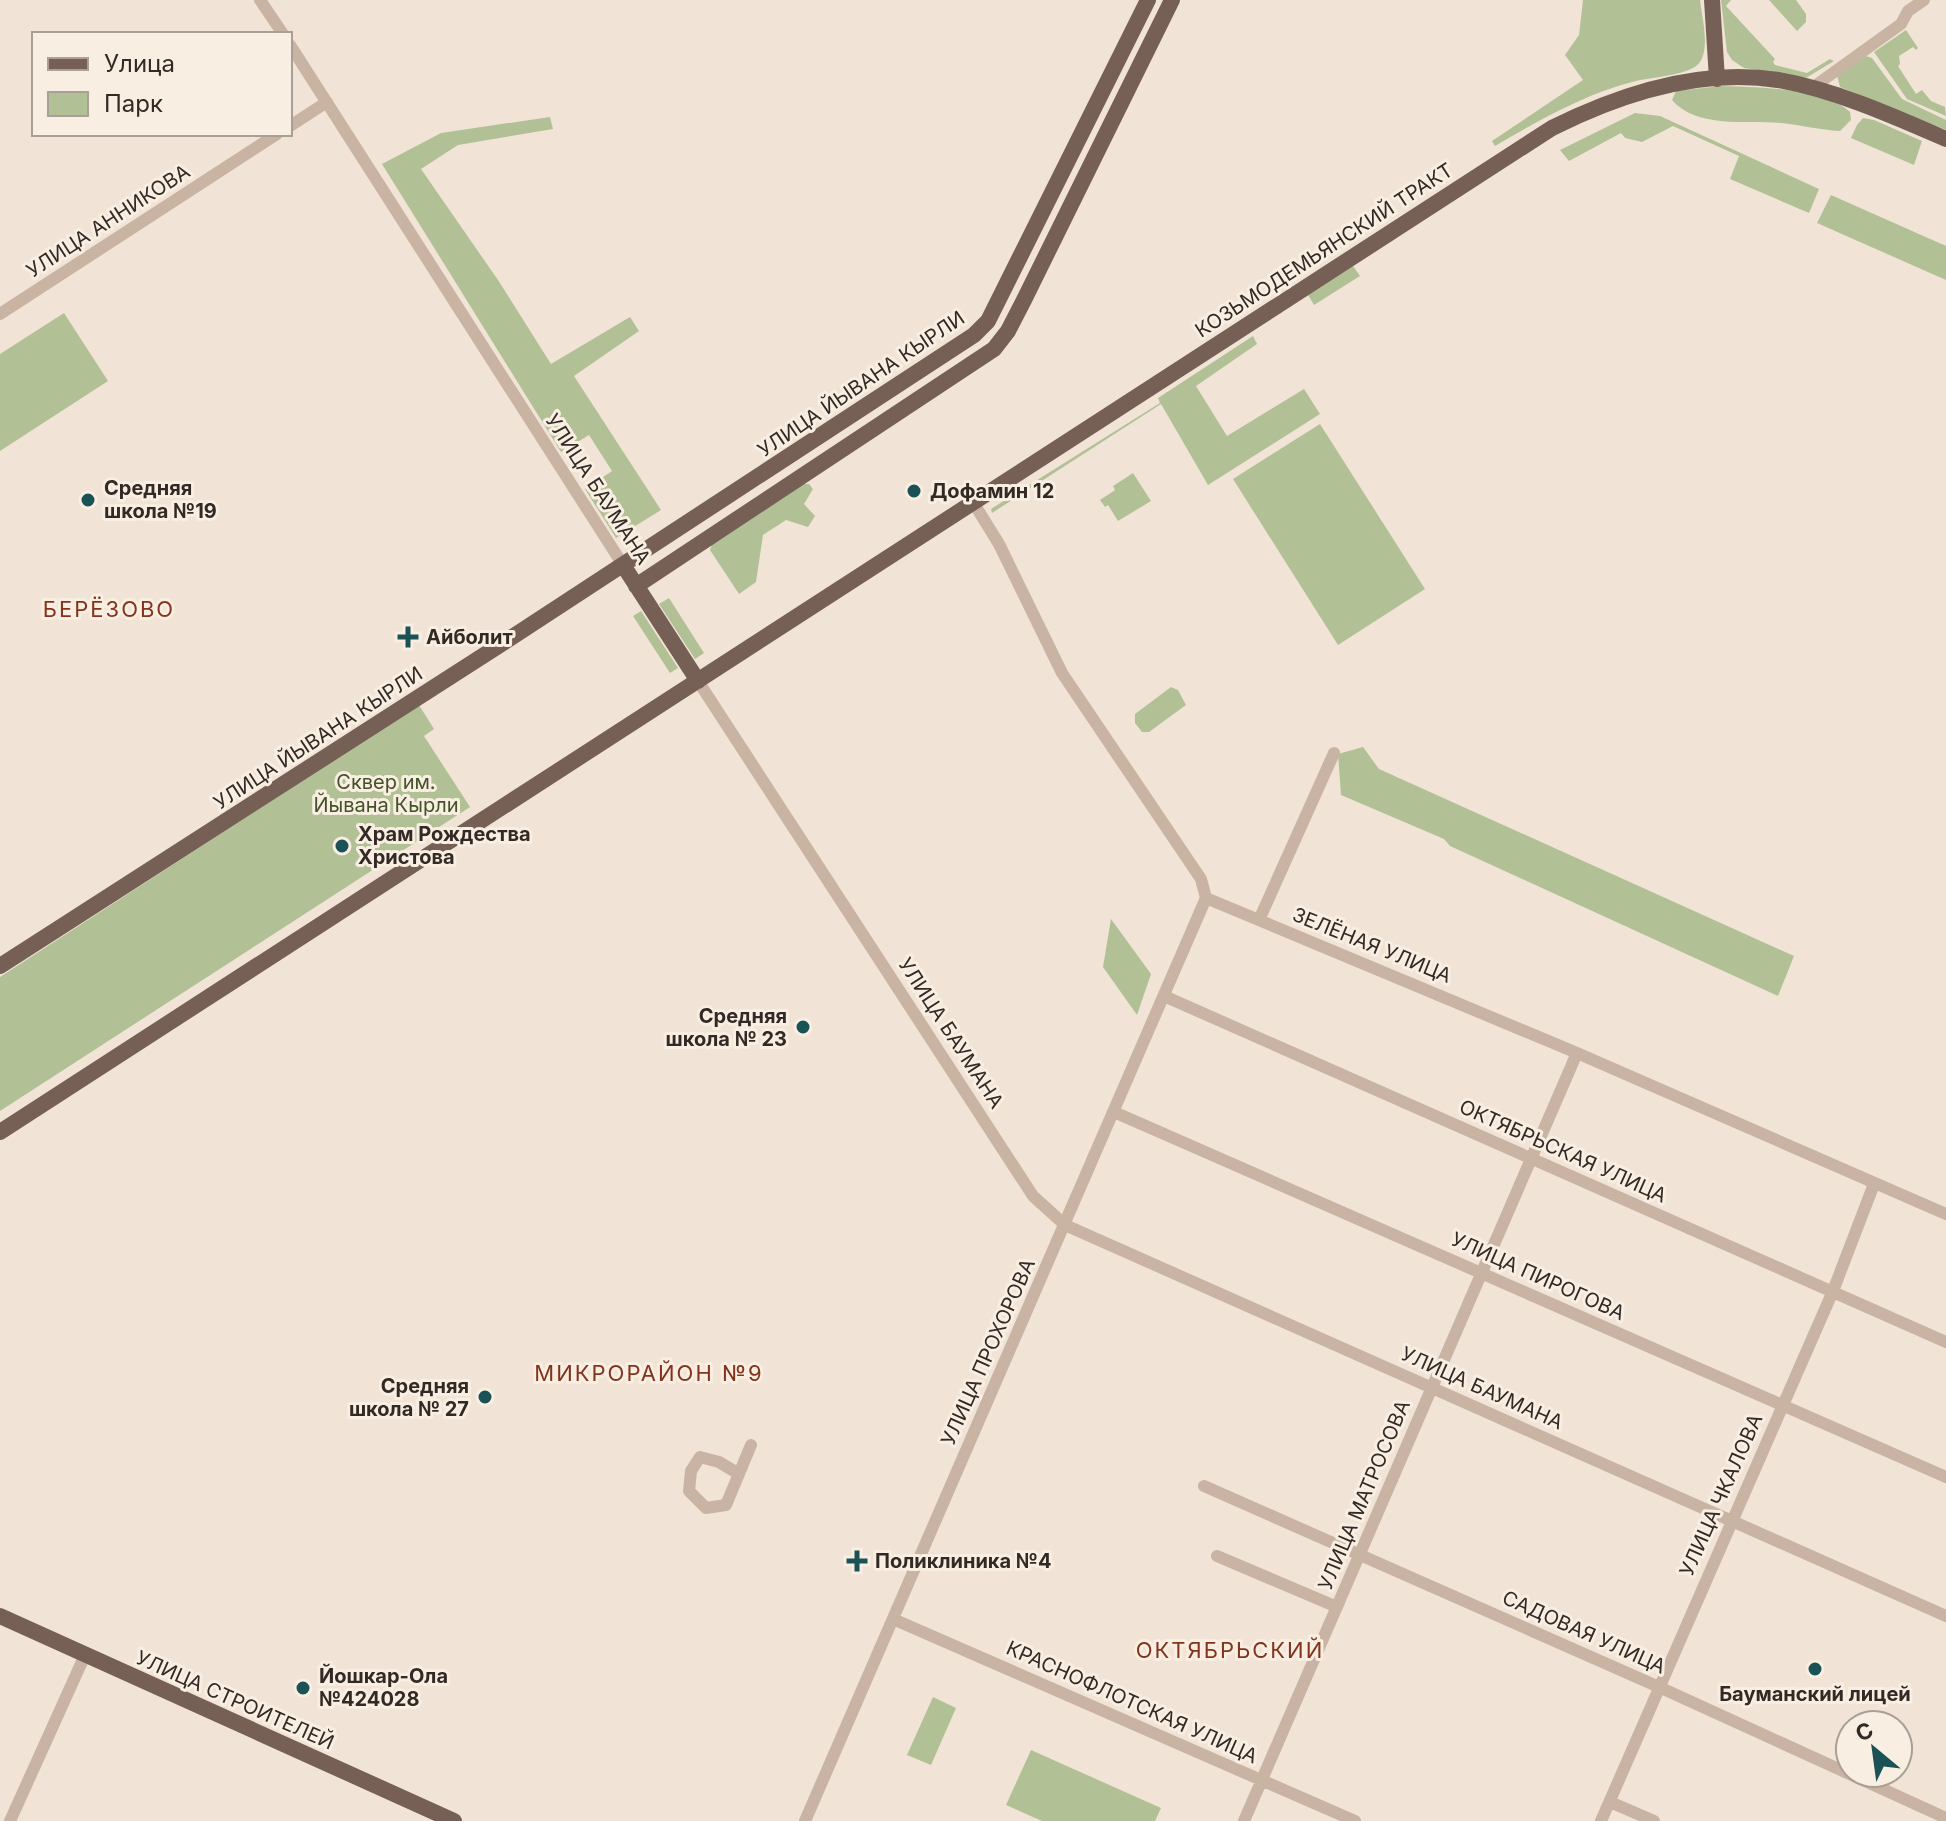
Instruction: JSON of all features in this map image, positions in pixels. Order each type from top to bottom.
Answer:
[{"type":"main road","name":"УЛИЦА ЙЫВАНА КЫРЛИ","points":[[0,966],[974,335],[988,321],[1148,0]]},
{"type":"main road","points":[[636,586],[987,355],[1008,331],[1172,0]]},
{"type":"main road","points":[[1712,0],[1717,79]]},
{"type":"main road","points":[[1128,39],[1148,49]]},
{"type":"main road","name":"КОЗЬМОДЕМЬЯНСКИЙ ТРАКТ","points":[[973,502],[1552,128],[1586,112],[1683,83],[1762,79],[1812,88],[1946,139]]},
{"type":"main road","points":[[1102,93],[1122,103]]},
{"type":"main road","points":[[1003,290],[1024,300]]},
{"type":"main road","points":[[787,458],[800,478]]},
{"type":"main road","points":[[0,1132],[973,502]]},
{"type":"main road","name":"УЛИЦА БАУМАНА","points":[[623,565],[698,681]]},
{"type":"main road","name":"УЛИЦА СТРОИТЕЛЕЙ","points":[[0,1616],[454,1821]]},
{"type":"street","points":[[260,0],[282,32]]},
{"type":"street","points":[[1812,88],[1901,24],[1908,11],[1924,0]]},
{"type":"street","name":"УЛИЦА БАУМАНА","points":[[292,48],[623,565]]},
{"type":"street","points":[[292,125],[327,102]]},
{"type":"street","name":"УЛИЦА АННИКОВА","points":[[0,314],[274,136]]},
{"type":"street","points":[[973,502],[999,544],[1062,673],[1201,879],[1206,898]]},
{"type":"street","name":"УЛИЦА БАУМАНА","points":[[698,681],[1033,1196],[1065,1225],[1946,1616]]},
{"type":"street","points":[[1259,920],[1334,753]]},
{"type":"street","name":"ЗЕЛЁНАЯ УЛИЦА","points":[[1206,898],[1577,1053],[1946,1214]]},
{"type":"street","name":"УЛИЦА ПРОХОРОВА","points":[[805,1821],[1206,898]]},
{"type":"street","name":"ОКТЯБРЬСКАЯ УЛИЦА","points":[[1164,996],[1946,1342]]},
{"type":"street","name":"УЛИЦА МАТРОСОВА","points":[[1244,1821],[1577,1053]]},
{"type":"street","name":"УЛИЦА ПИРОГОВА","points":[[1114,1112],[1946,1477]]},
{"type":"street","name":"УЛИЦА ЧКАЛОВА","points":[[1601,1821],[1833,1291],[1874,1184]]},
{"type":"street","points":[[739,1474],[719,1462],[700,1457],[691,1471],[689,1491],[706,1508],[726,1505],[739,1474],[751,1445]]},
{"type":"street","name":"САДОВАЯ УЛИЦА","points":[[1204,1486],[1946,1818]]},
{"type":"street","points":[[1217,1556],[1337,1607]]},
{"type":"street","name":"КРАСНОФЛОТСКАЯ УЛИЦА","points":[[893,1619],[1355,1821]]},
{"type":"street","points":[[10,1821],[85,1655]]},
{"type":"street","points":[[1610,1802],[1654,1821]]},
{"type":"green space","points":[[1583,0],[1700,0],[1705,40],[1703,56],[1689,70],[1617,86],[1581,100],[1495,146],[1492,141],[1583,80],[1565,55],[1579,35]]},
{"type":"green space","points":[[1721,0],[1731,0],[1726,6],[1775,59],[1775,65],[1807,73],[1830,59],[1834,61],[1806,78],[1744,68],[1727,52]]},
{"type":"green space","points":[[1769,0],[1796,0],[1806,14],[1806,22],[1797,31]]},
{"type":"green space","points":[[1906,30],[1918,48],[1913,47],[1899,56],[1898,66],[1916,94],[1922,90],[1931,101],[1945,107],[1946,116],[1907,99],[1874,52]]},
{"type":"green space","points":[[1866,56],[1872,58],[1902,99],[1946,120],[1946,130],[1840,87],[1837,75]]},
{"type":"green space","points":[[1721,86],[1808,93],[1839,104],[1850,112],[1851,120],[1840,131],[1782,123],[1724,121],[1695,115],[1672,100],[1676,91]]},
{"type":"green space","points":[[1635,113],[1660,116],[1819,189],[1809,213],[1730,179],[1739,156],[1673,126],[1642,142],[1625,138],[1621,133],[1569,161],[1560,150]]},
{"type":"green space","points":[[550,117],[553,129],[458,145],[421,169],[498,280],[551,364],[630,317],[639,331],[574,376],[661,510],[616,538],[585,489],[612,471],[589,435],[561,452],[382,164],[441,133]]},
{"type":"green space","points":[[1863,118],[1922,141],[1914,165],[1851,138]]},
{"type":"green space","points":[[1831,195],[1946,246],[1946,280],[1817,223]]},
{"type":"green space","points":[[1353,266],[1360,276],[1314,305],[1308,295]]},
{"type":"green space","points":[[64,313],[108,381],[0,451],[0,354]]},
{"type":"green space","points":[[1253,336],[1257,344],[1196,386],[1227,436],[1304,389],[1320,414],[1208,485],[1161,404],[992,513],[991,509],[1160,403],[1158,398]]},
{"type":"green space","points":[[1320,424],[1425,589],[1338,645],[1233,479]]},
{"type":"green space","points":[[1133,473],[1151,501],[1118,521],[1108,505],[1105,507],[1100,500],[1115,490],[1113,486]]},
{"type":"green space","points":[[800,484],[809,484],[813,489],[804,504],[815,516],[808,527],[786,520],[763,535],[756,582],[739,594],[710,550],[713,541]]},
{"type":"green space","points":[[669,598],[704,653],[695,659],[659,604]]},
{"type":"green space","points":[[641,611],[678,668],[670,673],[633,616]]},
{"type":"green space","points":[[1171,687],[1178,690],[1186,705],[1149,732],[1142,732],[1135,723],[1135,714]]},
{"type":"green space","name":"Сквер им. Йывана Кырли","points":[[419,705],[434,729],[424,736],[470,807],[0,1111],[0,977]]},
{"type":"green space","points":[[1363,747],[1379,769],[1794,956],[1778,996],[1450,846],[1444,839],[1341,795],[1338,754]]},
{"type":"green space","points":[[1111,919],[1151,974],[1137,1015],[1103,967]]},
{"type":"green space","points":[[933,1697],[956,1708],[931,1765],[907,1755]]},
{"type":"green space","points":[[1031,1750],[1161,1808],[1155,1821],[1042,1821],[1006,1805]]},
{"type":"place","name":"Дофамин 12","points":[[914,491]]},
{"type":"place","name":"Средняя школа №19","points":[[88,500]]},
{"type":"place","name":"Айболит","points":[[408,637]]},
{"type":"place","name":"Храм Рождества Христова","points":[[342,846]]},
{"type":"place","name":"Средняя школа № 23","points":[[803,1027]]},
{"type":"place","name":"Средняя школа № 27","points":[[485,1397]]},
{"type":"place","name":"Поликлиника №4","points":[[857,1561]]},
{"type":"place","name":"Бауманский лицей","points":[[1815,1669]]},
{"type":"place","name":"Йошкар-Ола №424028","points":[[303,1688]]},
{"type":"district","name":"БЕРЁЗОВО","points":[[109,609]]},
{"type":"district","name":"МИКРОРАЙОН №9","points":[[649,1373]]},
{"type":"district","name":"ОКТЯБРЬСКИЙ","points":[[1230,1650]]}]
